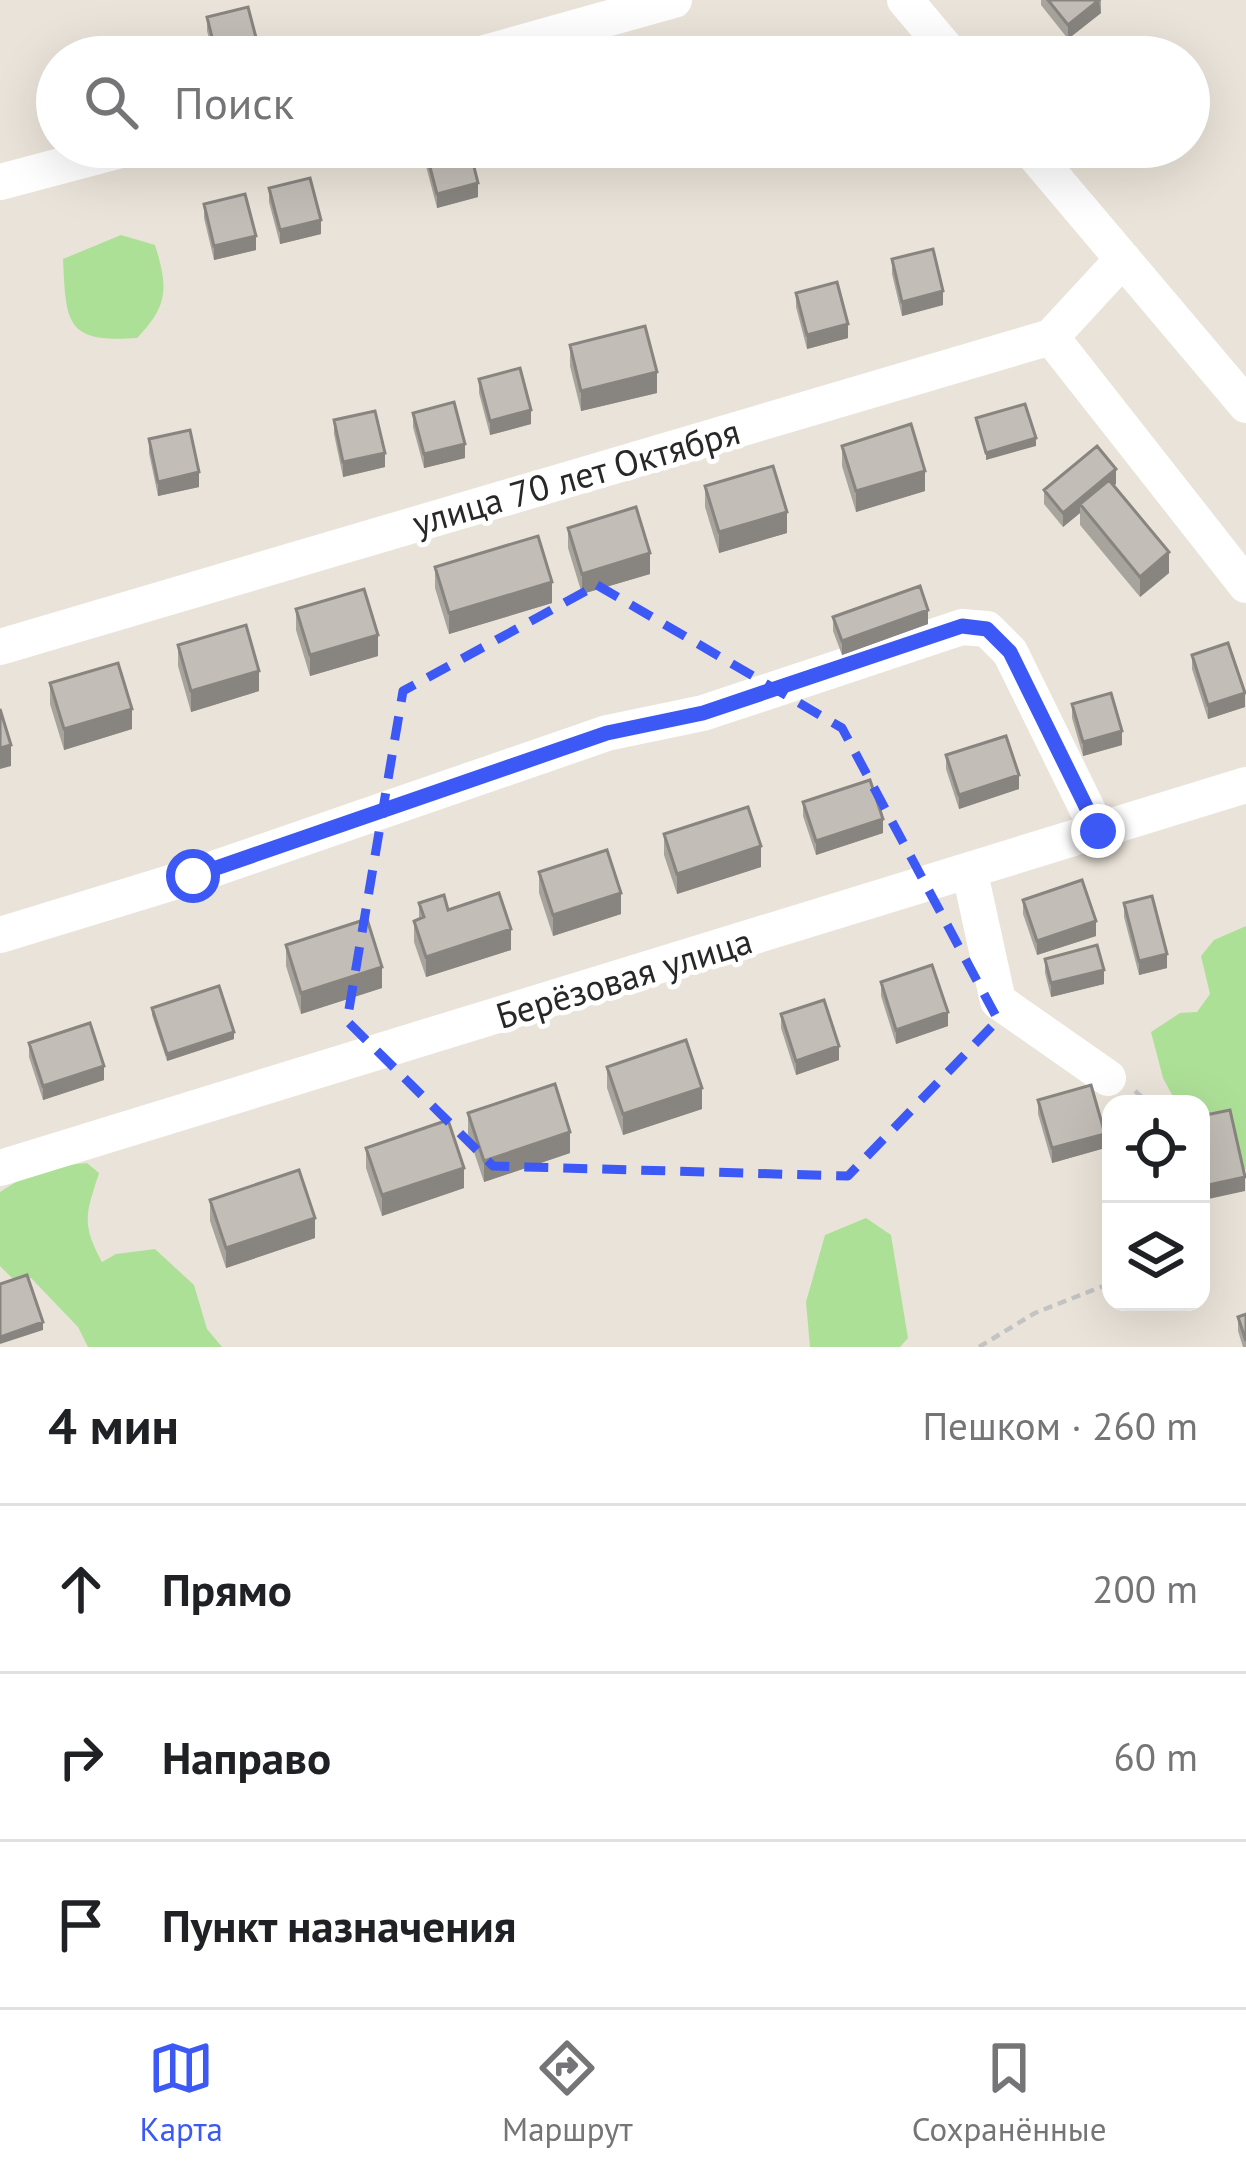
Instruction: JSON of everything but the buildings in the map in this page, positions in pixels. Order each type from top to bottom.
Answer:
[{"type":"street","points":[[545,36],[674,0]]},
{"type":"street","points":[[904,0],[934,36]]},
{"type":"street","points":[[0,182],[53,168]]},
{"type":"street","points":[[1046,168],[1246,405]]},
{"type":"street","points":[[1123,260],[1052,337],[1246,585]]},
{"type":"street","name":"улица 70 лет Октября","points":[[0,647],[1052,337]]},
{"type":"street","points":[[0,934],[193,876],[584,740],[703,713],[962,626],[987,629],[1010,652],[1098,831]]},
{"type":"street","name":"Берёзовая улица","points":[[0,1168],[970,873],[1246,784]]},
{"type":"street","points":[[970,873],[998,1001],[1108,1078]]},
{"type":"path","points":[[980,1347],[1035,1313],[1102,1287]]},
{"type":"highlighted area","points":[[597,585],[842,728],[998,1020],[848,1176],[493,1166],[347,1021],[403,691]]},
{"type":"green space","points":[[121,235],[155,245],[163,295],[137,338],[96,337],[74,325],[69,314],[63,259]]},
{"type":"green space","points":[[1246,926],[1246,1170],[1210,1129],[1210,1095],[1172,1095],[1151,1032],[1180,1013],[1197,1012],[1210,994],[1201,956],[1214,940]]},
{"type":"green space","points":[[87,1163],[99,1173],[88,1217],[102,1262],[116,1254],[155,1249],[194,1285],[207,1329],[222,1347],[88,1347],[78,1327],[31,1278],[12,1278],[0,1266],[0,1192],[38,1168]]},
{"type":"green space","points":[[866,1218],[891,1235],[908,1338],[900,1347],[810,1347],[806,1302],[825,1235]]},
{"type":"route","points":[[193,876],[607,733],[703,713],[962,626],[987,629],[1010,652],[1098,831]]}]
